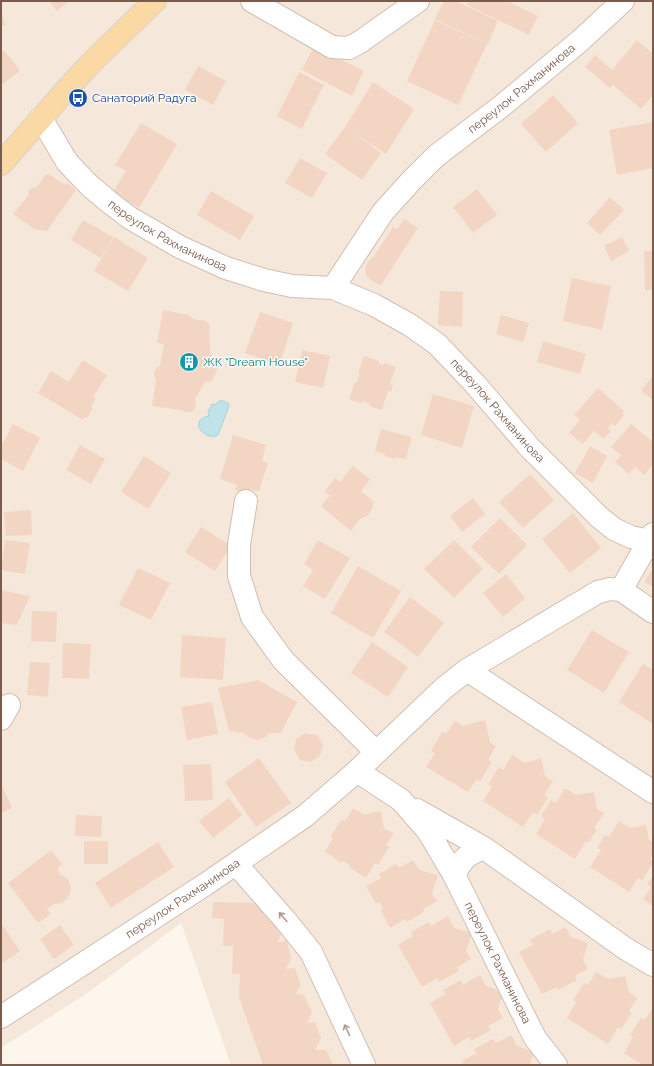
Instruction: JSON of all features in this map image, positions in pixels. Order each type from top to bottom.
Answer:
[{"type":"main road","points":[[1,164],[92,62],[155,1]]},
{"type":"street","points":[[252,1],[332,48],[349,48],[360,42],[418,1]]},
{"type":"street","name":"переулок Рахманинова","points":[[333,288],[383,212],[410,181],[436,156],[503,105],[581,40],[623,1]]},
{"type":"street","name":"переулок Рахманинова","points":[[41,118],[67,162],[94,189],[130,218],[180,246],[226,268],[264,280],[285,284],[333,288],[374,305],[410,325],[437,344],[476,384],[530,448],[599,516],[614,529],[631,537],[651,540]]},
{"type":"street","points":[[246,501],[239,544],[239,576],[252,617],[283,660],[376,752]]},
{"type":"street","points":[[651,540],[621,590],[653,612]]},
{"type":"street","name":"переулок Рахманинова","points":[[1,1017],[206,884],[304,816],[357,771],[444,688],[467,670],[598,592],[610,589],[621,590]]},
{"type":"street","points":[[467,670],[653,792]]},
{"type":"street","name":"переулок Рахманинова","points":[[357,771],[401,800],[484,848],[626,949],[653,965]]},
{"type":"street","name":"переулок Рахманинова","points":[[401,800],[428,831],[454,875],[535,1038],[556,1065]]},
{"type":"street","points":[[454,875],[460,863],[469,854],[484,848]]},
{"type":"street","points":[[236,864],[286,921],[310,952],[364,1065]]},
{"type":"shaded area","points":[[1,1],[653,1],[653,1065],[231,1065],[181,923],[86,994],[1,1048]]},
{"type":"water","points":[[219,401],[228,403],[229,406],[218,435],[208,436],[200,430],[199,422],[203,418],[209,416],[208,412],[212,404],[215,405]]},
{"type":"building","points":[[49,1],[69,1],[57,11]]},
{"type":"building","points":[[444,1],[456,1],[498,21],[488,44],[435,19]]},
{"type":"building","points":[[469,1],[507,1],[538,16],[529,35],[467,5]]},
{"type":"building","points":[[1,12],[5,25],[1,26]]},
{"type":"building","points":[[435,20],[487,44],[458,105],[407,81]]},
{"type":"building","points":[[637,40],[653,54],[653,95],[641,109],[613,85],[610,88],[585,67],[595,55],[612,70]]},
{"type":"building","points":[[314,46],[364,71],[352,96],[302,70]]},
{"type":"building","points":[[4,50],[20,71],[1,85],[1,52]]},
{"type":"building","points":[[198,66],[226,81],[213,105],[185,90]]},
{"type":"building","points":[[299,72],[324,85],[302,129],[277,116]]},
{"type":"building","points":[[373,82],[414,109],[386,154],[352,132],[381,153],[362,180],[325,154],[345,127]]},
{"type":"building","points":[[553,95],[578,123],[546,152],[521,124]]},
{"type":"building","points":[[653,122],[653,168],[617,175],[609,130]]},
{"type":"building","points":[[141,123],[177,144],[139,208],[113,192],[126,171],[115,165]]},
{"type":"building","points":[[300,158],[327,173],[312,198],[285,183]]},
{"type":"building","points":[[49,174],[65,185],[67,183],[76,190],[47,231],[34,229],[13,214],[28,196],[29,190],[37,187],[45,175]]},
{"type":"building","points":[[477,189],[497,215],[473,233],[453,207]]},
{"type":"building","points":[[211,191],[254,216],[240,240],[197,215]]},
{"type":"building","points":[[610,197],[624,210],[600,235],[587,223]]},
{"type":"building","points":[[404,219],[418,228],[381,285],[375,283],[367,277],[365,270],[366,265],[374,256],[393,227],[397,229]]},
{"type":"building","points":[[83,220],[113,237],[101,258],[71,240]]},
{"type":"building","points":[[114,237],[148,258],[128,291],[94,271]]},
{"type":"building","points":[[622,237],[629,251],[611,261],[604,246]]},
{"type":"building","points":[[644,251],[653,251],[653,290],[645,290]]},
{"type":"building","points":[[572,278],[611,286],[602,330],[563,321]]},
{"type":"building","points":[[440,291],[463,292],[462,327],[438,325]]},
{"type":"building","name":"ЖК \"Dream House\"","points":[[163,310],[189,315],[193,319],[205,321],[210,327],[209,334],[211,358],[216,357],[217,371],[211,382],[205,382],[195,399],[196,405],[194,410],[191,412],[152,406],[156,379],[154,373],[157,367],[160,366],[164,344],[157,343]]},
{"type":"building","points":[[260,312],[293,323],[279,365],[245,353]]},
{"type":"building","points":[[501,315],[529,323],[523,342],[496,334]]},
{"type":"building","points":[[543,341],[586,354],[580,374],[537,362]]},
{"type":"building","points":[[302,350],[330,356],[323,388],[295,382]]},
{"type":"building","points":[[364,356],[379,361],[379,364],[383,366],[384,363],[396,367],[390,384],[393,385],[391,392],[388,391],[382,410],[369,406],[370,404],[362,401],[362,404],[349,399],[355,382],[357,382],[360,374],[358,373]]},
{"type":"building","points":[[83,360],[107,375],[93,397],[96,399],[91,406],[93,408],[87,418],[85,417],[83,420],[38,393],[51,371],[69,382]]},
{"type":"building","points":[[653,375],[653,400],[641,391]]},
{"type":"building","points":[[598,388],[624,411],[622,413],[624,415],[615,426],[612,423],[608,428],[611,431],[604,439],[594,431],[583,444],[569,433],[580,420],[574,415]]},
{"type":"building","points":[[433,394],[474,406],[462,448],[421,435]]},
{"type":"building","points":[[13,424],[40,438],[23,471],[1,459],[1,447]]},
{"type":"building","points":[[631,424],[653,442],[653,465],[644,475],[635,467],[629,474],[615,462],[621,455],[611,447]]},
{"type":"building","points":[[381,429],[412,437],[406,459],[395,457],[395,459],[375,451]]},
{"type":"building","points":[[233,435],[266,445],[262,461],[268,463],[259,491],[250,489],[248,494],[235,490],[237,485],[220,479]]},
{"type":"building","points":[[80,445],[105,459],[91,484],[66,470]]},
{"type":"building","points":[[590,446],[607,456],[593,483],[575,473]]},
{"type":"building","points":[[144,456],[171,473],[148,509],[121,492]]},
{"type":"building","points":[[353,466],[370,479],[361,491],[374,502],[372,509],[367,516],[360,519],[351,531],[321,506],[330,496],[325,491],[335,478],[340,482]]},
{"type":"building","points":[[530,474],[554,500],[523,528],[499,502]]},
{"type":"building","points":[[473,498],[485,514],[462,532],[450,516]]},
{"type":"building","points":[[31,510],[32,535],[6,536],[4,512]]},
{"type":"building","points":[[573,513],[601,548],[570,573],[542,539]]},
{"type":"building","points":[[500,518],[527,545],[499,574],[471,547]]},
{"type":"building","points":[[201,527],[231,546],[215,571],[185,552]]},
{"type":"building","points":[[5,540],[30,543],[25,574],[1,570]]},
{"type":"building","points":[[318,540],[350,558],[325,599],[303,586],[313,570],[304,564]]},
{"type":"building","points":[[454,540],[483,569],[454,598],[424,569]]},
{"type":"building","points":[[358,566],[401,591],[373,638],[331,613]]},
{"type":"building","points":[[138,568],[170,583],[151,620],[119,605]]},
{"type":"building","points":[[653,568],[653,587],[644,582]]},
{"type":"building","points":[[506,574],[525,598],[503,617],[483,593]]},
{"type":"building","points":[[1,590],[30,596],[17,625],[1,623]]},
{"type":"building","points":[[410,597],[444,623],[418,657],[384,632]]},
{"type":"building","points":[[32,611],[57,612],[56,642],[31,641]]},
{"type":"building","points":[[592,630],[629,652],[604,693],[567,670]]},
{"type":"building","points":[[182,635],[226,638],[223,680],[180,677]]},
{"type":"building","points":[[372,642],[408,667],[388,697],[351,673]]},
{"type":"building","points":[[63,643],[91,644],[89,679],[62,678]]},
{"type":"building","points":[[30,662],[50,663],[48,697],[27,695]]},
{"type":"building","points":[[643,664],[653,670],[653,724],[619,702]]},
{"type":"building","points":[[258,680],[297,702],[281,733],[269,733],[264,738],[256,740],[243,733],[229,731],[218,688]]},
{"type":"building","points":[[212,702],[218,734],[187,740],[181,707]]},
{"type":"building","points":[[485,720],[490,742],[496,746],[488,760],[492,762],[480,781],[477,779],[468,792],[426,767],[435,753],[431,751],[442,732],[446,734],[455,721],[463,726]]},
{"type":"building","points":[[306,733],[317,735],[323,745],[320,756],[311,762],[300,760],[294,750],[296,739]]},
{"type":"building","points":[[512,755],[525,763],[541,758],[545,776],[553,781],[544,795],[548,798],[537,815],[533,812],[523,827],[483,801],[492,787],[488,784],[499,767],[503,770]]},
{"type":"building","points":[[259,758],[291,803],[256,827],[225,782]]},
{"type":"building","points":[[211,764],[213,800],[185,801],[183,765]]},
{"type":"building","points":[[1,784],[12,808],[1,813]]},
{"type":"building","points":[[565,788],[576,795],[594,792],[597,809],[604,813],[594,828],[597,830],[589,842],[586,841],[575,859],[536,834],[545,819],[541,816],[551,800],[556,803]]},
{"type":"building","points":[[229,798],[242,815],[213,838],[199,821]]},
{"type":"building","points":[[353,808],[364,815],[381,811],[384,828],[394,834],[386,845],[389,847],[378,865],[375,863],[366,878],[349,867],[350,865],[343,861],[342,863],[325,852],[333,838],[330,837],[342,819],[345,821]]},
{"type":"building","points":[[76,815],[102,816],[101,837],[75,836]]},
{"type":"building","points":[[619,821],[630,828],[646,825],[649,840],[653,842],[653,854],[650,859],[653,863],[642,881],[638,878],[629,892],[590,867],[601,850],[597,848],[605,835],[609,837]]},
{"type":"building","points":[[84,841],[108,841],[108,864],[84,864]]},
{"type":"building","points":[[158,842],[174,867],[111,908],[95,883]]},
{"type":"building","points":[[51,850],[62,864],[57,869],[61,875],[67,878],[71,886],[70,893],[67,899],[61,903],[54,904],[47,909],[51,914],[38,923],[8,883]]},
{"type":"building","points":[[413,860],[419,870],[438,875],[432,894],[437,901],[423,909],[425,911],[407,922],[405,919],[390,928],[381,911],[383,909],[379,902],[376,904],[366,886],[381,878],[379,874],[396,864],[399,868]]},
{"type":"building","points":[[653,875],[653,906],[643,899],[651,887],[647,884]]},
{"type":"building","points":[[213,902],[253,903],[275,916],[282,933],[277,943],[287,940],[291,959],[286,969],[295,968],[301,985],[295,994],[304,995],[312,1012],[307,1023],[315,1022],[321,1038],[315,1050],[326,1050],[333,1064],[332,1065],[263,1065],[239,997],[240,974],[232,974],[233,946],[223,946],[224,919],[212,918]]},
{"type":"building","points":[[448,916],[454,928],[472,933],[466,951],[471,959],[457,967],[459,971],[439,982],[437,978],[422,987],[398,945],[413,936],[411,932],[429,922],[431,926]]},
{"type":"building","points":[[1,923],[20,951],[1,964]]},
{"type":"building","points":[[60,925],[74,945],[54,959],[40,939]]},
{"type":"building","points":[[565,927],[571,937],[588,943],[583,960],[588,969],[575,976],[577,980],[558,990],[557,987],[542,994],[519,952],[533,945],[530,940],[550,929],[552,934]]},
{"type":"building","points":[[596,972],[608,979],[625,976],[629,992],[637,998],[629,1011],[632,1013],[621,1029],[618,1027],[608,1044],[567,1018],[576,1002],[573,1000],[584,983],[588,985]]},
{"type":"building","points":[[480,975],[486,986],[503,992],[498,1010],[503,1018],[488,1026],[491,1030],[471,1041],[469,1037],[454,1046],[430,1003],[445,994],[443,990],[461,980],[463,985]]},
{"type":"building","points":[[653,1007],[653,1065],[643,1065],[624,1053],[633,1037],[630,1035],[641,1018],[645,1020]]},
{"type":"building","points":[[511,1035],[517,1046],[534,1052],[530,1065],[464,1065],[462,1061],[477,1053],[474,1049],[493,1039],[496,1043]]},
{"type":"place","name":"Санаторий Радуга","points":[[78,98]]},
{"type":"place","name":"ЖК \"Dream House\"","points":[[189,362]]}]
